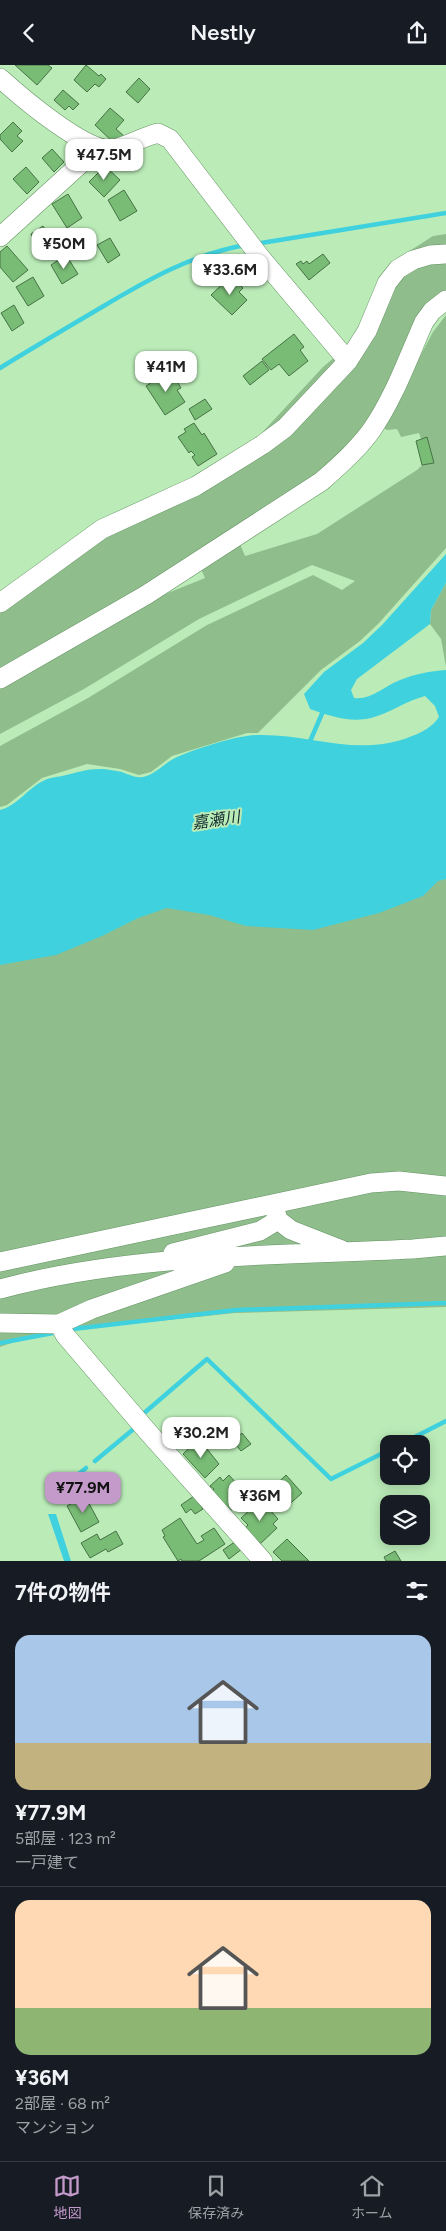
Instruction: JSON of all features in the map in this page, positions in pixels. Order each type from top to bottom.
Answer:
[{"type":"street","points":[[0,78],[85,143],[112,149],[158,133],[170,139],[261,258],[348,361]]},
{"type":"street","points":[[0,237],[98,147]]},
{"type":"street","points":[[0,603],[102,529],[196,485],[262,445],[285,428],[348,361],[367,331],[387,283],[398,269],[413,260],[430,255],[446,254]]},
{"type":"street","points":[[0,679],[146,595],[322,481],[348,458],[371,431],[388,402],[424,322],[432,311],[446,300]]},
{"type":"street","points":[[0,1262],[276,1213],[371,1183],[399,1181],[446,1185]]},
{"type":"street","points":[[276,1213],[291,1230],[348,1253]]},
{"type":"street","points":[[153,1262],[175,1251],[260,1231],[276,1213]]},
{"type":"street","points":[[0,1289],[36,1280],[153,1262],[348,1253],[446,1245]]},
{"type":"street","points":[[0,1323],[59,1324],[92,1309],[211,1269],[238,1257]]},
{"type":"street","points":[[59,1324],[65,1335],[148,1432],[263,1561]]},
{"type":"green space","points":[[446,234],[446,291],[440,293],[419,313],[382,399],[364,428],[321,475],[153,599],[205,578],[201,569],[240,544],[245,556],[317,534],[422,465],[433,463],[427,437],[421,439],[419,433],[401,437],[397,429],[387,430],[382,427],[433,332],[446,315],[446,548],[379,623],[360,641],[321,670],[258,733],[247,733],[172,756],[151,772],[139,775],[120,769],[87,764],[42,778],[7,805],[0,807],[0,746],[88,698],[207,625],[313,575],[342,590],[355,581],[312,565],[199,619],[84,689],[0,734],[0,598],[100,523],[245,451],[323,367],[349,345],[384,276],[394,261],[433,236]]},
{"type":"green space","points":[[446,583],[446,667],[441,639],[430,624],[431,610]]},
{"type":"green space","points":[[446,879],[446,1307],[235,1313],[71,1330],[51,1329],[0,1347],[0,923]]},
{"type":"water","name":"嘉瀬川","points":[[446,554],[446,583],[431,610],[430,624],[357,679],[351,690],[354,698],[367,697],[406,678],[423,673],[446,670],[446,879],[438,881],[423,896],[379,913],[313,930],[246,926],[209,915],[167,908],[138,918],[102,936],[56,955],[0,965],[0,810],[17,801],[43,781],[95,769],[143,777],[152,774],[183,754],[239,737],[279,736],[354,745],[373,745],[412,736],[424,731],[433,724],[439,717],[435,706],[425,696],[378,716],[355,720],[310,709],[304,694],[324,672],[363,643],[382,625]]},
{"type":"water","points":[[48,1514],[56,1514],[71,1561],[64,1561]]},
{"type":"building","points":[[15,65],[48,65],[52,68],[37,85]]},
{"type":"building","points":[[86,65],[99,76],[101,74],[106,79],[99,87],[95,84],[87,92],[74,80]]},
{"type":"building","points":[[139,78],[150,89],[138,103],[126,92]]},
{"type":"building","points":[[63,90],[79,104],[73,110],[69,106],[65,110],[54,100]]},
{"type":"building","points":[[110,108],[124,120],[116,129],[124,136],[116,145],[95,125]]},
{"type":"building","points":[[13,122],[22,131],[17,136],[23,141],[12,152],[0,139],[0,135]]},
{"type":"building","points":[[52,149],[64,162],[54,172],[42,158]]},
{"type":"building","points":[[105,166],[120,180],[104,197],[89,182]]},
{"type":"building","points":[[26,167],[39,182],[27,194],[13,179]]},
{"type":"building","points":[[124,190],[137,211],[120,221],[108,200]]},
{"type":"building","points":[[68,194],[82,218],[67,228],[52,204]]},
{"type":"building","points":[[43,226],[52,241],[39,249],[31,234]]},
{"type":"building","points":[[110,238],[120,255],[108,263],[97,245]]},
{"type":"building","points":[[7,246],[28,270],[13,282],[0,267],[0,252]]},
{"type":"building","points":[[323,254],[330,263],[309,280],[296,264],[301,261],[303,264],[307,261],[309,264]]},
{"type":"building","points":[[66,255],[78,274],[62,284],[51,265]]},
{"type":"building","points":[[231,276],[243,288],[239,292],[247,300],[232,315],[211,295]]},
{"type":"building","points":[[33,277],[44,296],[28,306],[16,287]]},
{"type":"building","points":[[14,305],[24,323],[12,331],[1,313]]},
{"type":"building","points":[[294,334],[304,347],[300,350],[308,361],[289,376],[279,364],[271,370],[262,359]]},
{"type":"building","points":[[167,357],[172,365],[156,375],[151,367]]},
{"type":"building","points":[[262,361],[269,370],[250,385],[243,376]]},
{"type":"building","points":[[166,373],[171,381],[175,378],[181,388],[177,390],[185,402],[165,415],[146,386]]},
{"type":"building","points":[[205,399],[212,409],[195,420],[189,409]]},
{"type":"building","points":[[194,423],[202,435],[204,433],[217,454],[198,466],[192,457],[195,455],[191,451],[189,453],[178,437],[186,432],[184,429]]},
{"type":"building","points":[[427,437],[434,463],[422,465],[416,441]]},
{"type":"building","points":[[242,1433],[251,1444],[241,1451],[233,1441]]},
{"type":"building","points":[[199,1439],[219,1464],[205,1478],[183,1454]]},
{"type":"building","points":[[229,1475],[247,1495],[229,1512],[210,1492],[214,1489],[210,1486],[220,1477],[223,1481]]},
{"type":"building","points":[[286,1475],[302,1493],[283,1510],[267,1493]]},
{"type":"building","points":[[85,1496],[99,1522],[81,1532],[67,1506]]},
{"type":"building","points":[[194,1496],[203,1509],[195,1514],[191,1509],[186,1513],[181,1505]]},
{"type":"building","points":[[261,1500],[278,1519],[273,1524],[277,1528],[260,1544],[245,1528],[248,1525],[241,1518]]},
{"type":"building","points":[[180,1518],[197,1544],[204,1540],[201,1536],[214,1528],[225,1544],[199,1561],[182,1561],[181,1559],[178,1561],[163,1537],[165,1536],[162,1530]]},
{"type":"building","points":[[116,1531],[123,1544],[108,1552],[106,1549],[90,1558],[81,1543],[97,1534],[100,1540]]},
{"type":"building","points":[[287,1539],[309,1561],[282,1561],[273,1552]]},
{"type":"building","points":[[236,1541],[242,1549],[229,1559],[223,1550]]},
{"type":"building","points":[[395,1551],[401,1561],[386,1561],[384,1557]]},
{"type":"waterway","points":[[255,244],[446,213]]},
{"type":"waterway","points":[[0,368],[119,297],[171,269],[206,255],[245,245]]},
{"type":"waterway","points":[[308,746],[324,709]]},
{"type":"waterway","points":[[73,1329],[236,1310],[446,1303]]},
{"type":"waterway","points":[[0,1343],[53,1333]]},
{"type":"waterway","points":[[143,1414],[207,1359],[331,1479],[380,1454]]},
{"type":"waterway","points":[[419,1435],[446,1421]]},
{"type":"waterway","points":[[95,1461],[136,1427]]},
{"type":"waterway","points":[[51,1497],[86,1468]]}]
